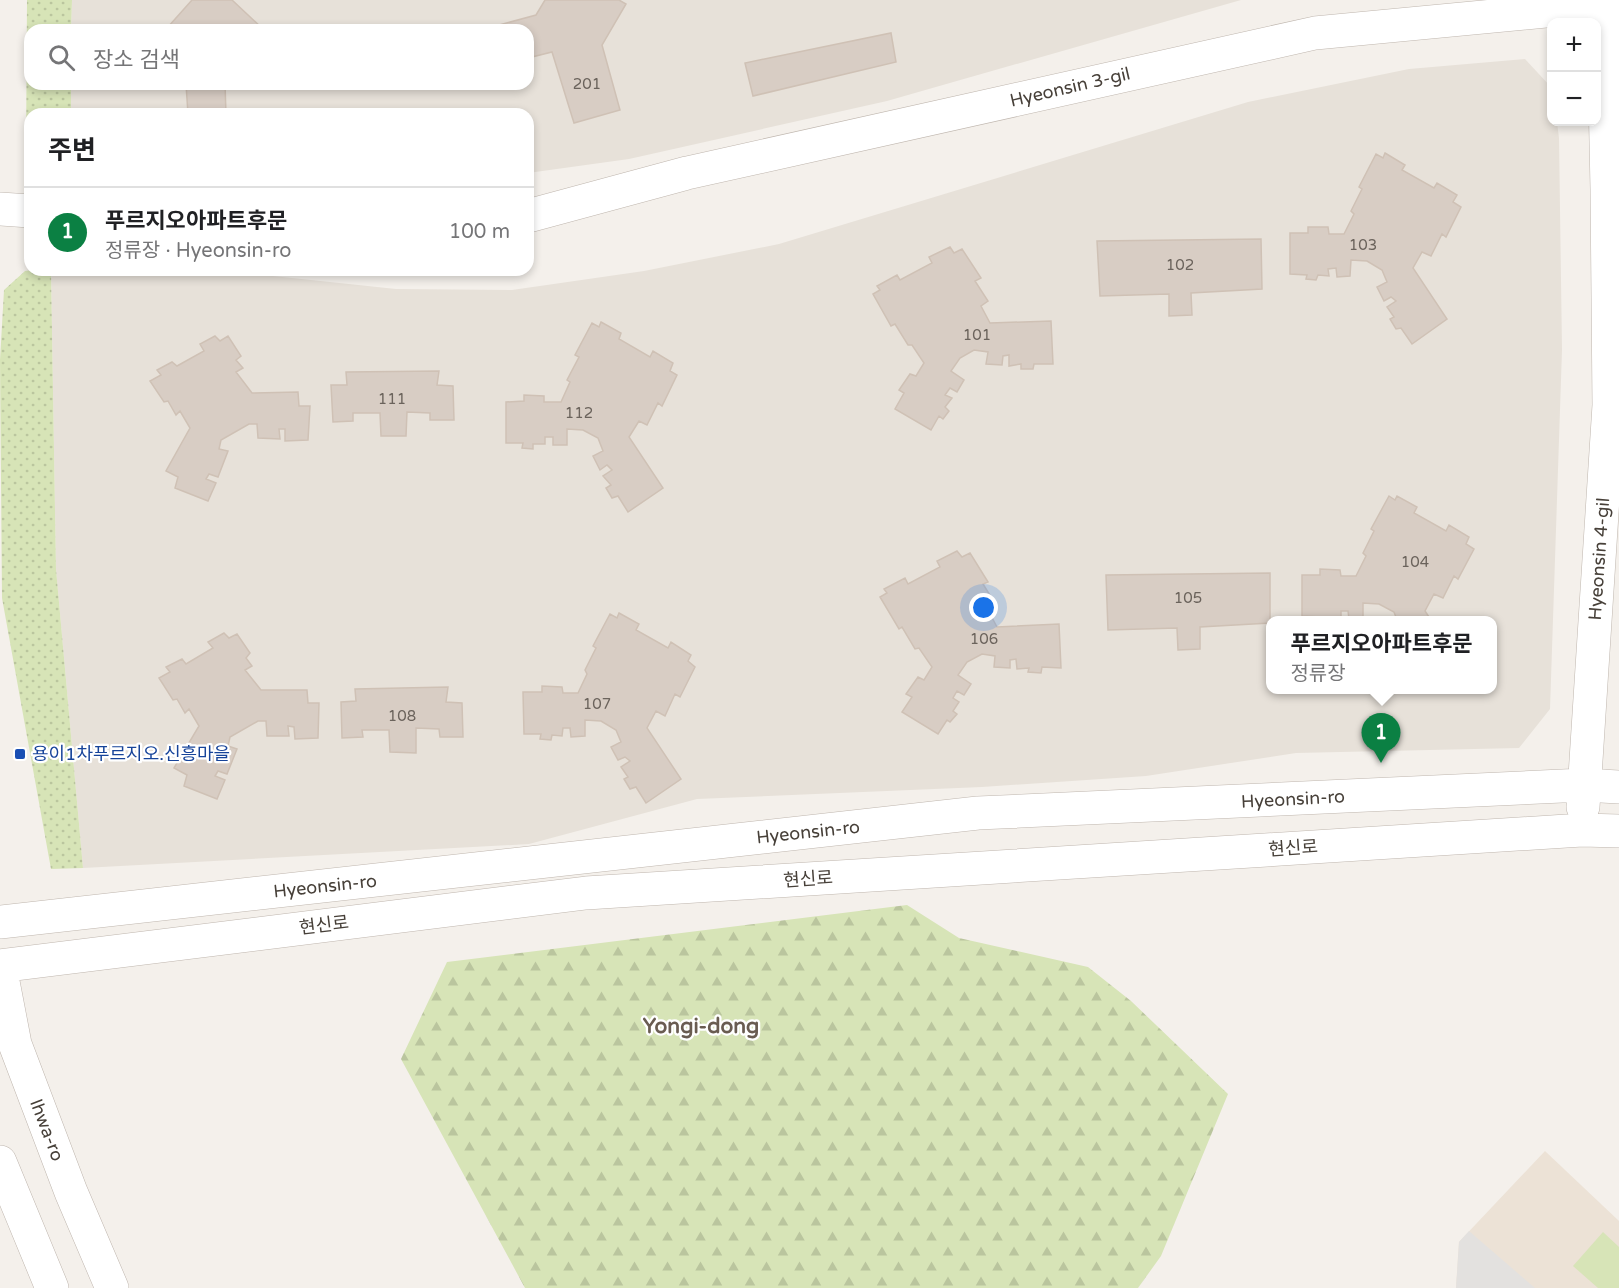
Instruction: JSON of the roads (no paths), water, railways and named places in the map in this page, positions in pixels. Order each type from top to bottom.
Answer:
[{"type":"street","name":"Hyeonsin 4-gil","points":[[1582,830],[1609,405],[1613,189],[1608,3]]},
{"type":"street","name":"Hyeonsin 3-gil","points":[[534,214],[687,173],[1315,33],[1608,3]]},
{"type":"street","points":[[0,209],[24,211]]},
{"type":"street","name":"Hyeonsin-ro","points":[[0,922],[978,813],[1584,785],[1619,787]]},
{"type":"street","name":"현신로","points":[[0,966],[586,892],[1582,830],[1619,831]]},
{"type":"street","name":"Ihwa-ro","points":[[0,966],[15,1044],[71,1192],[112,1288]]},
{"type":"street","points":[[0,1162],[52,1288]]},
{"type":"place","name":"용이1차푸르지오.신흥마을","points":[[20,754]]},
{"type":"place","name":"푸르지오아파트후문","points":[[1381,763]]},
{"type":"district","name":"Yongi-dong","points":[[701,1026]]}]
